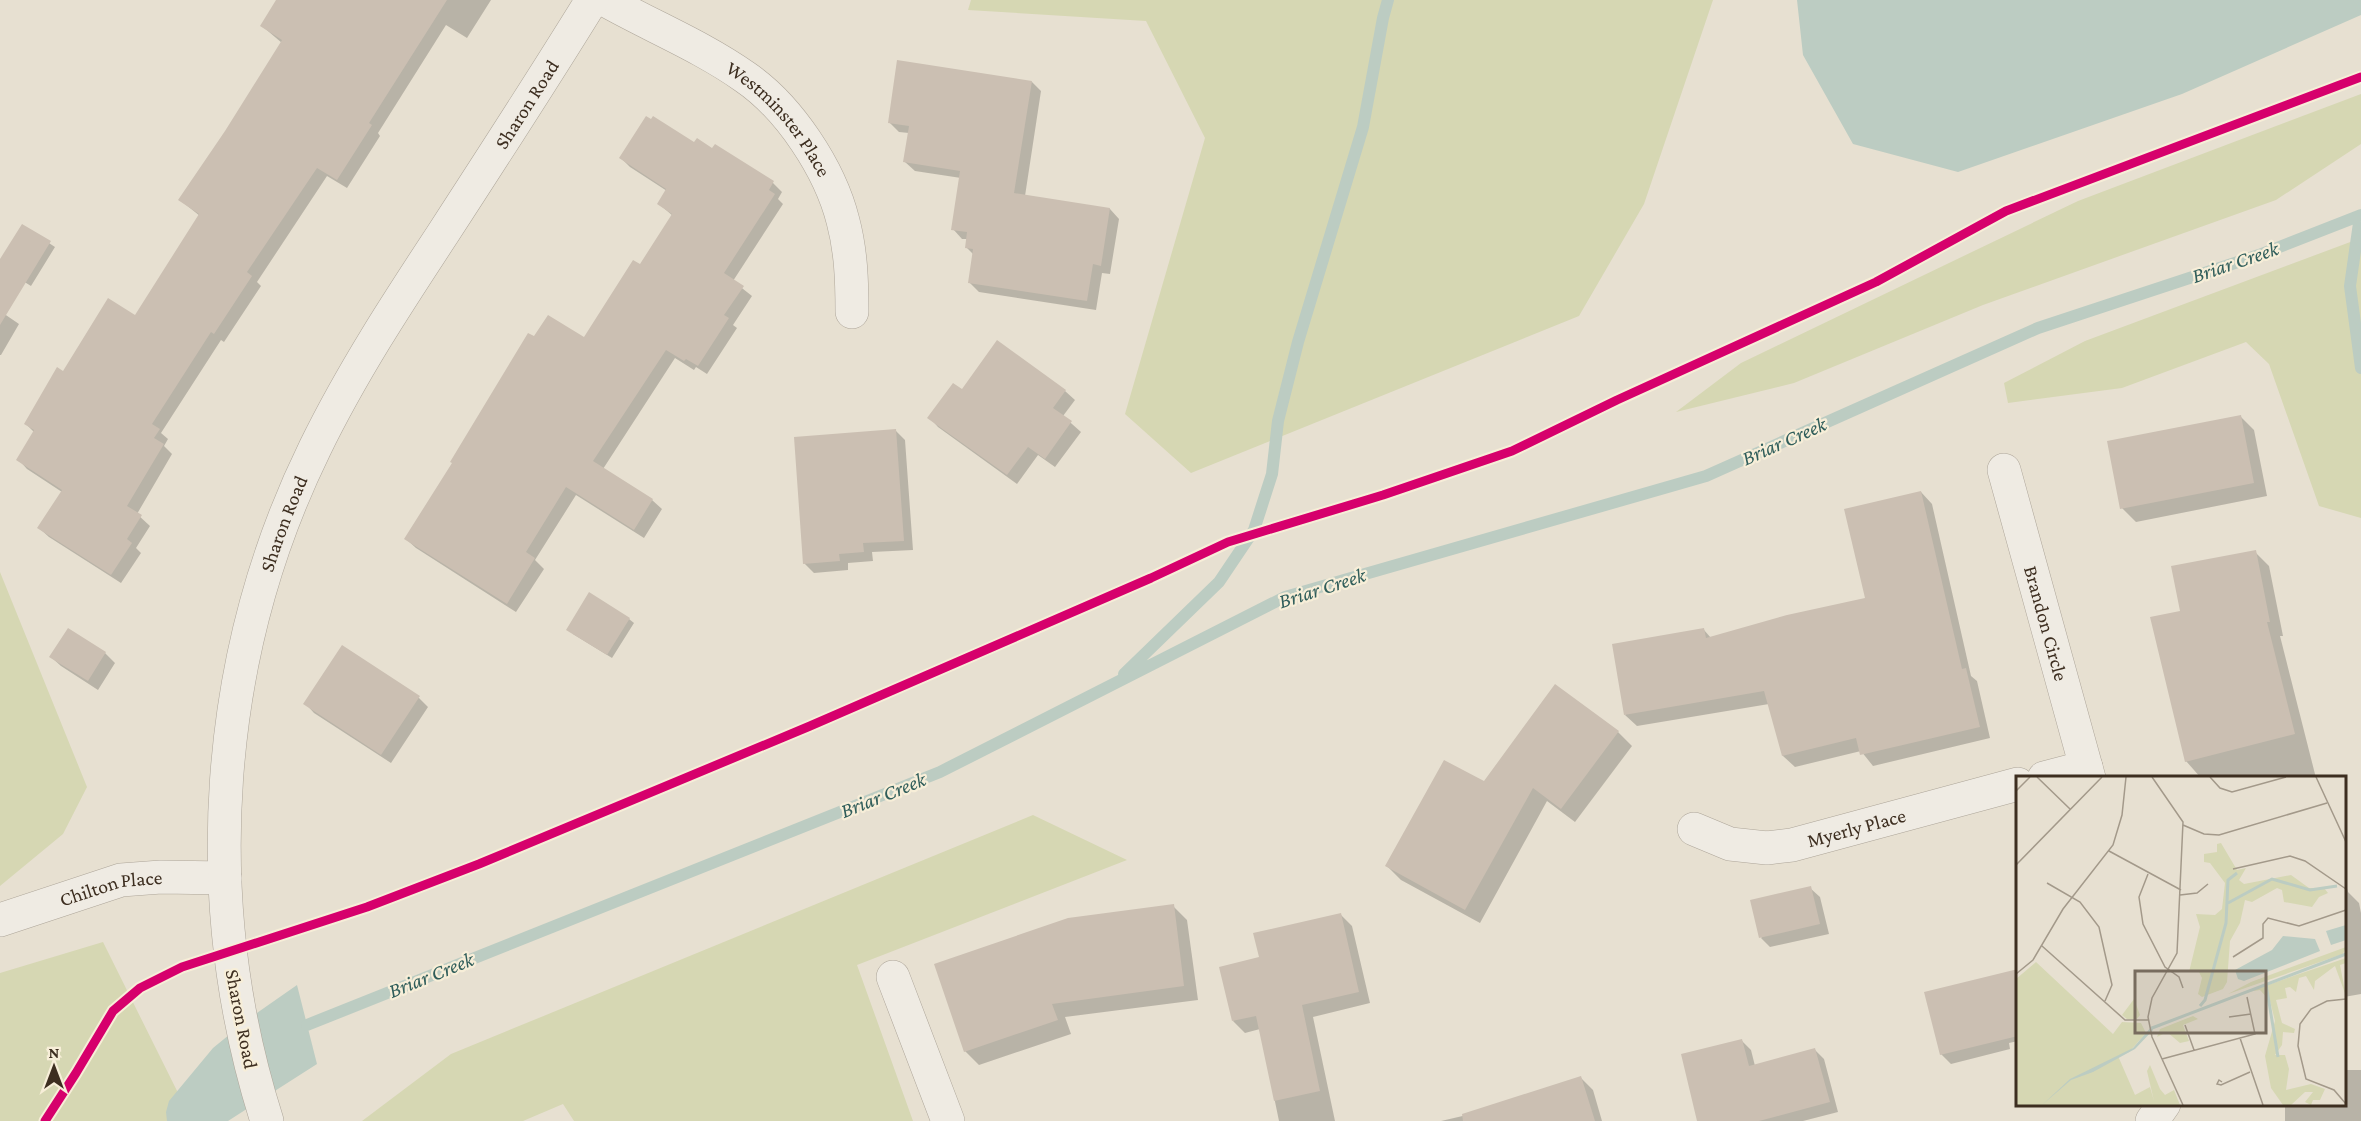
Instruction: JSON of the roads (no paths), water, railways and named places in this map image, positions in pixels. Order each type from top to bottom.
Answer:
[{"type":"street","name":"Sharon Road","points":[[267,1121],[255,1083],[235,994],[226,915],[224,800],[237,696],[247,643],[270,561],[299,483],[345,392],[382,328],[592,0]]},
{"type":"street","name":"Westminster Place","points":[[605,0],[746,77],[783,111],[818,162],[843,219],[849,247],[852,312]]},
{"type":"street","name":"Brandon Circle","points":[[2004,470],[2087,772]]},
{"type":"street","points":[[2053,776],[2087,772]]},
{"type":"street","name":"Myerly Place","points":[[1694,829],[1730,844],[1767,848],[1784,846],[2016,785]]},
{"type":"street","name":"Chilton Place","points":[[0,920],[121,880],[161,877],[225,878]]},
{"type":"street","points":[[893,976],[948,1121]]},
{"type":"street","points":[[2152,1121],[2163,1106]]},
{"type":"waterway","points":[[1124,674],[1219,582],[1254,530],[1272,474],[1278,421],[1298,342],[1363,127],[1388,0]]},
{"type":"waterway","name":"Briar Creek","points":[[307,1025],[940,772],[1285,597],[1706,476],[2038,328],[2259,255],[2361,215]]},
{"type":"waterway","points":[[2360,216],[2350,286],[2361,368]]}]
